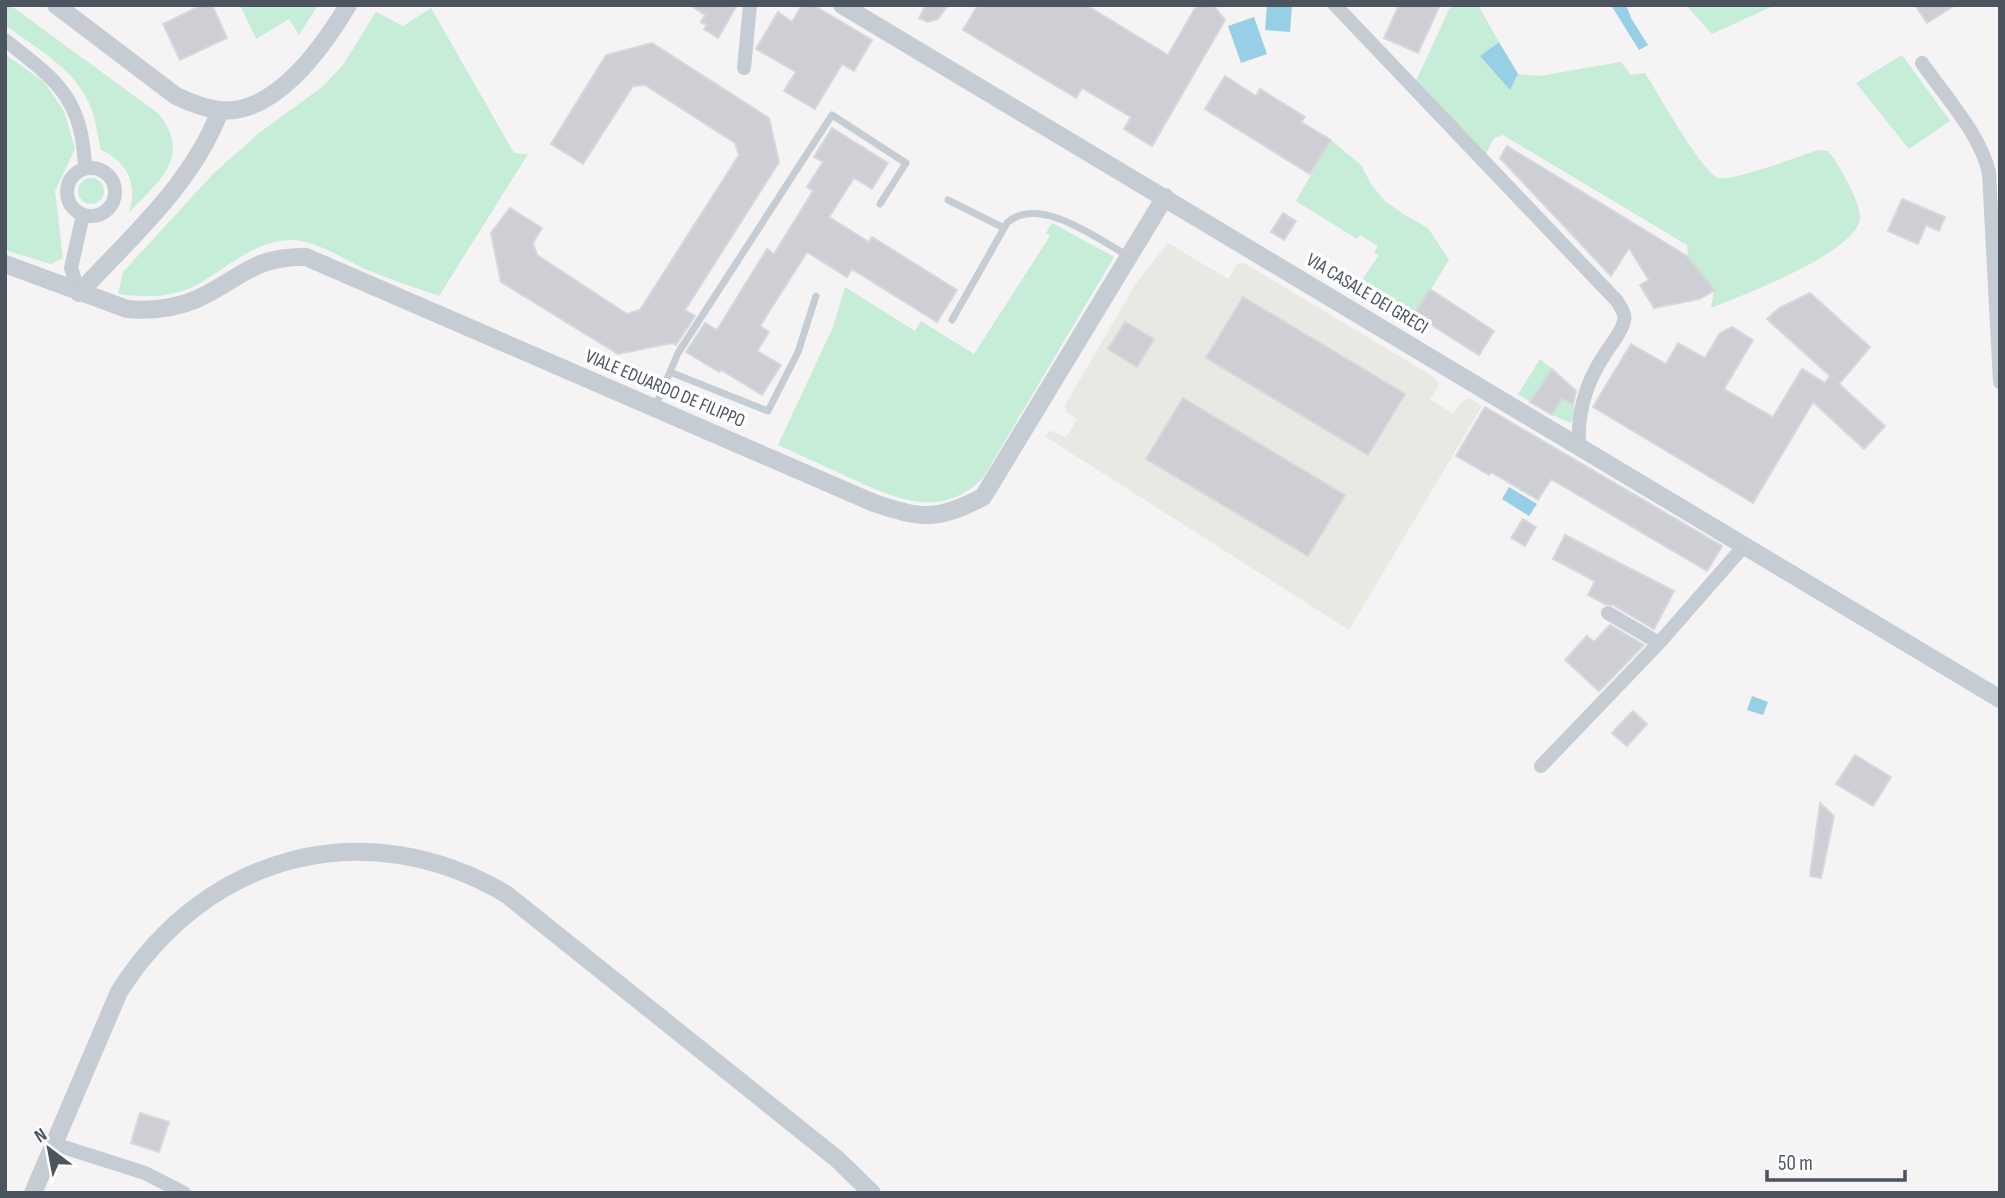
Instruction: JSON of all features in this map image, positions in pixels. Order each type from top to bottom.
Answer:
[{"type":"street","points":[[56,5],[176,96],[195,105],[220,111],[243,108],[264,99],[298,75],[348,5]]},
{"type":"street","points":[[744,68],[750,5]]},
{"type":"street","name":"VIA CASALE DEI GRECI","points":[[842,5],[2000,699]]},
{"type":"street","points":[[1335,5],[1617,301],[1624,313],[1625,320],[1601,359],[1581,406],[1579,446]]},
{"type":"street","points":[[5,40],[46,72],[77,113],[84,145],[85,168]]},
{"type":"street","points":[[1922,63],[1979,144],[1986,160],[1989,173],[2000,382]]},
{"type":"street","points":[[83,215],[71,268],[79,293],[184,178],[209,139],[220,111]]},
{"type":"street","points":[[85,168],[98,168],[109,175],[115,186],[115,200],[108,210],[96,216],[83,215],[73,208],[67,197],[68,184],[74,174],[85,168]]},
{"type":"street","name":"VIALE EDUARDO DE FILIPPO","points":[[5,264],[79,293],[127,309],[145,311],[171,308],[196,299],[261,262],[283,256],[306,257],[874,503],[906,513],[933,517],[958,510],[983,497],[1165,197]]},
{"type":"street","points":[[1541,766],[1659,643],[1744,546]]},
{"type":"street","points":[[1608,613],[1659,643]]},
{"type":"street","points":[[33,1193],[119,992],[136,964],[178,919],[228,886],[284,862],[320,854],[377,852],[423,859],[457,869],[506,894],[836,1159],[872,1193]]},
{"type":"street","points":[[54,1144],[145,1173],[184,1193]]},
{"type":"lane","points":[[655,408],[678,353],[832,116],[906,163],[880,204]]},
{"type":"lane","points":[[948,200],[1004,228]]},
{"type":"lane","points":[[952,320],[1004,228],[1013,217],[1024,213],[1042,213],[1057,217],[1129,256]]},
{"type":"lane","points":[[670,372],[768,411],[799,352],[816,296]]},
{"type":"shaded area","points":[[1168,243],[1228,279],[1237,264],[1244,263],[1432,376],[1438,382],[1438,387],[1430,399],[1453,414],[1462,402],[1469,398],[1482,406],[1349,630],[1046,437],[1048,432],[1053,431],[1065,438],[1071,430],[1077,419],[1066,412],[1065,405],[1137,282]]},
{"type":"green space","points":[[5,5],[10,5],[159,114],[169,130],[173,144],[168,168],[129,213],[131,184],[118,161],[101,150],[93,113],[85,94],[66,71],[5,25]]},
{"type":"green space","points":[[240,5],[318,5],[299,35],[289,19],[256,39]]},
{"type":"green space","points":[[1451,5],[1478,5],[1499,42],[1480,56],[1510,90],[1518,74],[1539,76],[1621,62],[1631,75],[1645,73],[1692,148],[1712,174],[1719,178],[1752,172],[1818,150],[1828,151],[1843,173],[1857,202],[1860,218],[1854,231],[1840,245],[1796,271],[1711,308],[1714,290],[1688,257],[1687,245],[1503,135],[1494,138],[1486,154],[1416,81]]},
{"type":"green space","points":[[1686,5],[1775,5],[1712,34]]},
{"type":"green space","points":[[431,8],[514,153],[528,154],[439,296],[372,272],[321,247],[294,240],[269,243],[257,248],[202,282],[182,291],[151,296],[118,294],[123,272],[213,174],[259,133],[322,87],[343,65],[376,12],[403,26]]},
{"type":"green space","points":[[5,54],[44,82],[64,111],[75,149],[55,191],[63,258],[51,264],[5,250]]},
{"type":"green space","points":[[1902,55],[1950,121],[1909,149],[1856,83]]},
{"type":"green space","points":[[1331,140],[1361,165],[1371,184],[1385,201],[1428,228],[1449,260],[1407,328],[1352,294],[1379,255],[1374,253],[1378,246],[1360,235],[1357,239],[1296,201]]},
{"type":"green space","points":[[91,178],[100,182],[104,191],[100,200],[91,204],[82,200],[78,191],[82,182]]},
{"type":"green space","points":[[1052,223],[1114,257],[983,478],[967,491],[950,499],[934,502],[900,498],[778,445],[833,327],[845,287],[915,331],[921,321],[974,354],[1050,236],[1046,233]]},
{"type":"green space","points":[[1540,359],[1552,369],[1530,402],[1518,394]]},
{"type":"green space","points":[[1562,398],[1574,406],[1574,419],[1570,423],[1552,415]]},
{"type":"water","points":[[1267,5],[1292,5],[1290,32],[1265,30]]},
{"type":"water","points":[[1611,5],[1626,5],[1648,45],[1639,50]]},
{"type":"water","points":[[1254,17],[1267,54],[1241,63],[1228,26]]},
{"type":"water","points":[[1499,42],[1518,74],[1510,90],[1480,56]]},
{"type":"water","points":[[1509,487],[1537,504],[1529,516],[1502,499]]},
{"type":"water","points":[[1752,696],[1768,702],[1763,715],[1747,710]]},
{"type":"building","points":[[202,5],[212,5],[227,38],[180,60],[163,24]]},
{"type":"building","points":[[690,5],[737,5],[718,38],[704,29],[707,25],[701,22],[705,15]]},
{"type":"building","points":[[802,5],[813,5],[872,40],[854,71],[842,64],[815,109],[784,91],[796,72],[756,49],[778,12],[792,22]]},
{"type":"building","points":[[926,5],[948,5],[938,19],[928,22],[919,18]]},
{"type":"building","points":[[978,5],[1086,5],[1168,55],[1197,5],[1213,5],[1225,20],[1152,146],[1124,129],[1131,117],[1082,88],[1076,98],[963,30]]},
{"type":"building","points":[[1399,5],[1440,5],[1418,53],[1384,38]]},
{"type":"building","points":[[1915,5],[1955,5],[1927,23]]},
{"type":"building","points":[[652,43],[769,118],[779,162],[685,310],[695,316],[676,345],[672,343],[618,354],[501,282],[491,233],[510,208],[542,228],[533,243],[537,255],[627,314],[640,310],[739,155],[735,143],[645,85],[633,86],[583,164],[551,144],[606,55]]},
{"type":"building","points":[[1225,76],[1256,96],[1260,89],[1305,117],[1301,122],[1331,140],[1310,174],[1205,109]]},
{"type":"building","points":[[832,128],[888,163],[872,189],[854,178],[829,217],[869,242],[872,237],[957,290],[937,322],[852,269],[847,277],[807,252],[760,326],[769,332],[757,351],[781,365],[762,395],[686,352],[705,323],[717,330],[767,249],[774,254],[813,191],[807,187],[823,162],[814,157]]},
{"type":"building","points":[[1507,146],[1687,256],[1715,290],[1699,299],[1654,308],[1640,285],[1649,280],[1629,248],[1611,276],[1500,158]]},
{"type":"building","points":[[1902,199],[1945,217],[1939,231],[1926,225],[1918,244],[1888,231]]},
{"type":"building","points":[[1283,213],[1296,221],[1284,240],[1271,232]]},
{"type":"building","points":[[1430,289],[1494,331],[1479,355],[1414,314]]},
{"type":"building","points":[[1810,293],[1870,347],[1839,384],[1885,426],[1864,449],[1813,402],[1753,503],[1593,407],[1631,344],[1666,364],[1678,343],[1705,358],[1720,333],[1732,327],[1753,340],[1724,389],[1773,417],[1802,369],[1825,383],[1830,376],[1767,319],[1779,308]]},
{"type":"building","points":[[1243,297],[1405,394],[1368,455],[1206,358]]},
{"type":"building","points":[[1125,322],[1154,339],[1137,367],[1108,349]]},
{"type":"building","points":[[1552,369],[1576,391],[1573,405],[1562,398],[1552,415],[1530,402]]},
{"type":"building","points":[[1183,398],[1345,495],[1308,556],[1146,459]]},
{"type":"building","points":[[1485,407],[1722,546],[1707,571],[1551,479],[1538,500],[1491,472],[1489,475],[1456,456]]},
{"type":"building","points":[[1523,519],[1536,527],[1525,546],[1511,538]]},
{"type":"building","points":[[1565,535],[1674,591],[1654,629],[1613,605],[1588,595],[1595,581],[1553,559]]},
{"type":"building","points":[[1610,625],[1644,645],[1599,691],[1565,660],[1587,636],[1594,642]]},
{"type":"building","points":[[1633,711],[1647,724],[1627,746],[1612,733]]},
{"type":"building","points":[[1855,755],[1891,777],[1873,806],[1836,784]]},
{"type":"building","points":[[1820,803],[1834,816],[1821,878],[1810,876]]},
{"type":"building","points":[[140,1113],[169,1122],[159,1152],[131,1143]]}]
